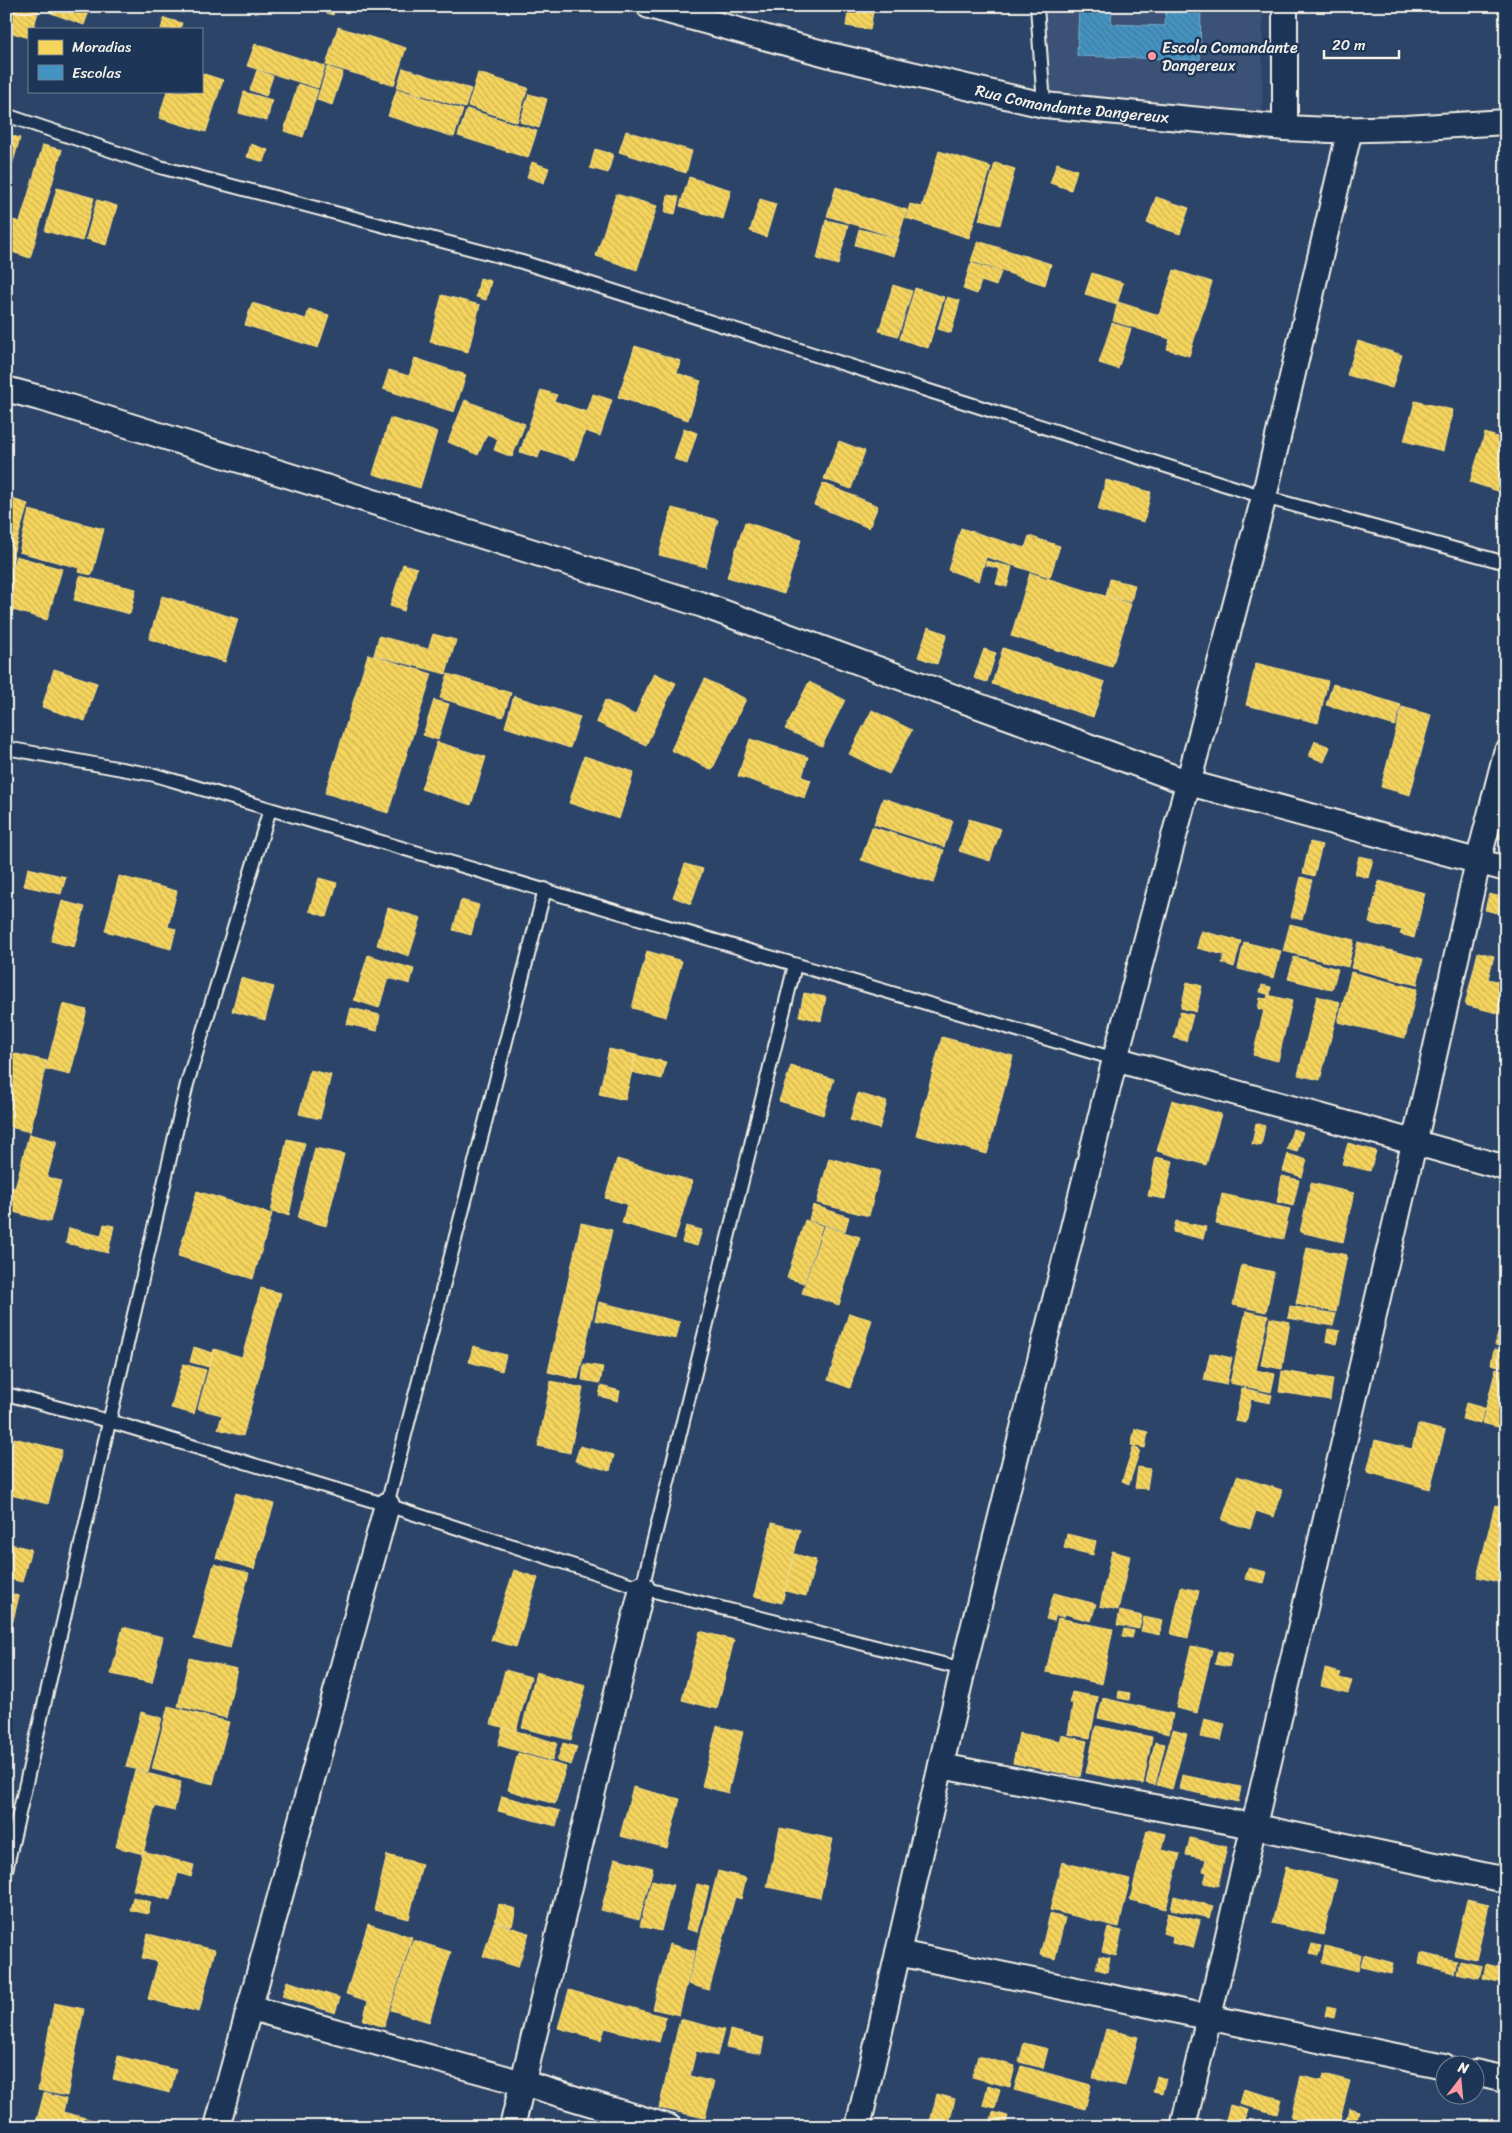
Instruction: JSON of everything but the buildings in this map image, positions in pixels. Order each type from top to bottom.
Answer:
[{"type":"street","name":"Rua Comandante Dangereux","points":[[649,6],[834,56],[1044,105],[1285,128],[1350,130],[1506,122]]},
{"type":"street","points":[[1285,6],[1285,128]]},
{"type":"street","points":[[858,2127],[964,1669],[1115,1060],[1264,497],[1350,130]]},
{"type":"street","points":[[6,390],[47,400],[703,605],[1189,783],[1506,869]]},
{"type":"street","points":[[1183,2127],[1210,2017],[1252,1826],[1414,1144],[1478,862],[1506,753]]},
{"type":"street","points":[[1115,1060],[1506,1168]]},
{"type":"street","points":[[217,2127],[387,1506]]},
{"type":"street","points":[[512,2127],[642,1588]]},
{"type":"street","points":[[941,1766],[1252,1826],[1506,1880]]},
{"type":"street","points":[[898,1952],[1434,2064]]},
{"type":"street","points":[[251,2008],[523,2083],[669,2127]]},
{"type":"street","points":[[1484,2074],[1506,2078]]},
{"type":"lane","points":[[1037,6],[1044,105]]},
{"type":"lane","points":[[6,115],[160,167],[522,262],[1264,497],[1506,563]]},
{"type":"lane","points":[[6,748],[155,775],[545,889],[1115,1060]]},
{"type":"lane","points":[[6,1870],[187,1084],[270,809]]},
{"type":"lane","points":[[387,1506],[545,889]]},
{"type":"lane","points":[[642,1588],[795,965]]},
{"type":"lane","points":[[6,1394],[109,1421],[387,1506],[642,1588],[964,1669]]},
{"type":"shaded area","name":"Escola Comandante Dangereux","points":[[1037,6],[1263,6],[1262,126],[1044,105]]},
{"type":"place","name":"Escola Comandante Dangereux","points":[[1152,56]]}]
